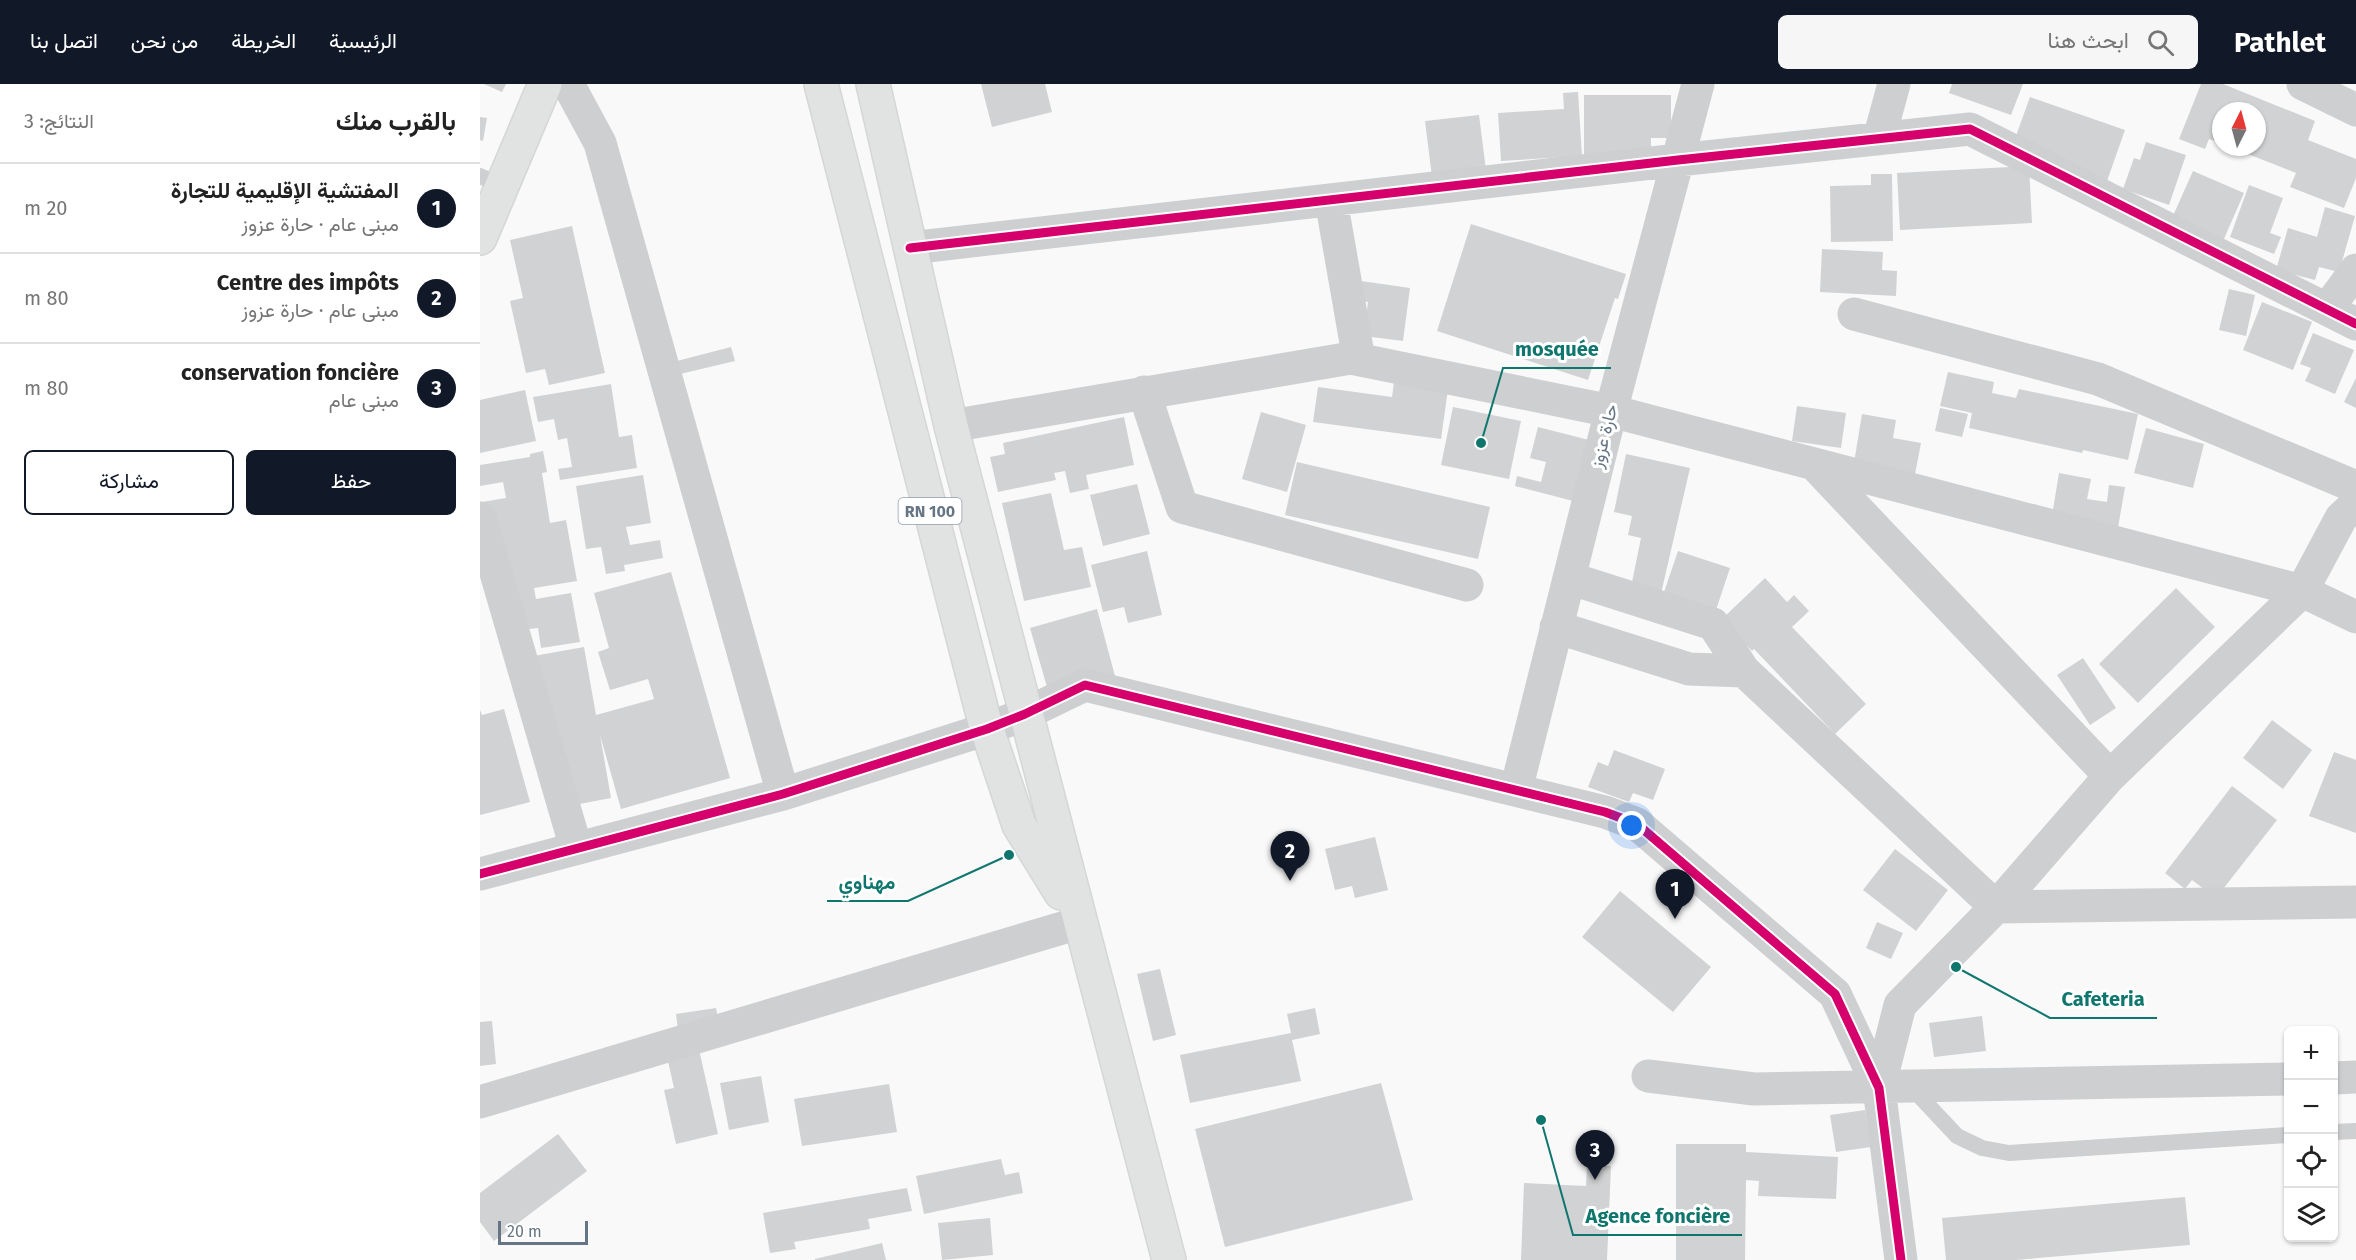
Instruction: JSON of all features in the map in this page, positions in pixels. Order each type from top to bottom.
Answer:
[{"type":"main road","points":[[480,238],[491,181],[545,84]]},
{"type":"main road","name":"RN 100","points":[[821,84],[987,729],[1019,825],[1079,923]]},
{"type":"main road","points":[[873,84],[951,426],[1079,923],[1169,1260]]},
{"type":"street","points":[[568,84],[600,143],[783,794]]},
{"type":"street","name":"حارة عزوز","points":[[1516,790],[1611,411],[1698,84]]},
{"type":"street","points":[[1879,139],[1894,84]]},
{"type":"street","points":[[2303,84],[2356,109]]},
{"type":"street","points":[[2335,84],[2356,109]]},
{"type":"street","points":[[910,248],[1970,129],[2356,324]]},
{"type":"street","points":[[1331,200],[1359,360]]},
{"type":"street","points":[[2327,309],[2356,270]]},
{"type":"street","points":[[1854,314],[2098,379],[2356,487]]},
{"type":"street","points":[[951,426],[1351,358],[1611,411],[2302,591],[2356,617]]},
{"type":"street","points":[[1144,392],[1182,507],[1467,585]]},
{"type":"street","points":[[1814,464],[2110,776]]},
{"type":"street","points":[[1879,1088],[1900,1005],[1996,907],[2110,776],[2302,591],[2341,518],[2356,504]]},
{"type":"street","points":[[480,518],[576,848]]},
{"type":"street","points":[[1569,578],[1713,624],[1744,671],[1996,907],[2356,902]]},
{"type":"street","points":[[1556,627],[1689,669],[1744,671]]},
{"type":"street","points":[[480,874],[783,794],[987,729],[1025,714],[1084,685],[1605,812],[1638,824],[1835,994],[1879,1088],[1901,1260]]},
{"type":"street","points":[[480,1102],[1079,923]]},
{"type":"street","points":[[1648,1076],[1754,1089],[1911,1088],[2284,1079]]},
{"type":"street","points":[[2338,1078],[2356,1077]]},
{"type":"lane","points":[[1911,1088],[1957,1136],[1982,1148],[2009,1153],[2284,1135]]},
{"type":"lane","points":[[2338,1132],[2356,1131]]},
{"type":"building","points":[[484,84],[506,84],[502,92]]},
{"type":"building","points":[[981,84],[1045,84],[1052,112],[992,127]]},
{"type":"building","points":[[1952,84],[2023,84],[2011,115],[1949,93]]},
{"type":"building","points":[[2201,84],[2223,84],[2315,121],[2308,140],[2356,159],[2356,178],[2344,208],[2290,187],[2296,173],[2253,156],[2266,156],[2266,102],[2212,102],[2212,140],[2209,139],[2205,149],[2179,139]]},
{"type":"building","points":[[1578,92],[1582,156],[1501,161],[1498,113],[1564,109],[1563,93]]},
{"type":"building","points":[[1584,95],[1671,95],[1671,138],[1651,138],[1651,154],[1584,154]]},
{"type":"building","points":[[2030,97],[2125,130],[2107,181],[2012,147]]},
{"type":"building","points":[[1479,115],[1486,170],[1432,177],[1425,121]]},
{"type":"building","points":[[480,117],[487,118],[483,141],[480,140]]},
{"type":"building","points":[[2146,142],[2186,155],[2169,205],[2123,189],[2134,158],[2140,160]]},
{"type":"building","points":[[2029,166],[2032,223],[1900,230],[1897,173]]},
{"type":"building","points":[[2193,171],[2244,193],[2223,241],[2172,218]]},
{"type":"building","points":[[1871,174],[1892,174],[1893,241],[1831,242],[1830,186],[1871,185]]},
{"type":"building","points":[[2249,185],[2283,198],[2270,233],[2281,237],[2274,254],[2230,237]]},
{"type":"building","points":[[2325,207],[2355,216],[2339,272],[2319,267],[2315,280],[2276,270],[2288,228],[2317,237]]},
{"type":"building","points":[[1471,224],[1626,274],[1618,299],[1615,298],[1588,380],[1437,331]]},
{"type":"building","points":[[572,226],[605,373],[549,385],[545,369],[526,373],[510,301],[523,298],[510,240]]},
{"type":"building","points":[[1822,249],[1883,252],[1882,270],[1897,271],[1896,296],[1820,292]]},
{"type":"building","points":[[1354,280],[1410,288],[1403,341],[1364,336],[1368,302],[1351,299]]},
{"type":"building","points":[[2229,289],[2255,295],[2246,336],[2219,330]]},
{"type":"building","points":[[2262,302],[2312,322],[2293,370],[2243,350]]},
{"type":"building","points":[[2313,333],[2354,350],[2335,394],[2305,381],[2311,368],[2300,364]]},
{"type":"building","points":[[731,347],[735,361],[676,375],[673,362]]},
{"type":"building","points":[[1948,372],[1994,382],[1992,393],[2016,398],[2019,389],[2138,414],[2128,460],[2083,450],[2082,453],[1969,428],[1972,413],[1940,406]]},
{"type":"building","points":[[2356,378],[2356,408],[2344,402]]},
{"type":"building","points":[[1394,382],[1448,389],[1441,439],[1313,422],[1318,387],[1392,397]]},
{"type":"building","points":[[611,384],[619,437],[632,435],[637,468],[560,480],[558,469],[572,467],[567,438],[558,440],[554,419],[538,422],[533,397]]},
{"type":"building","points":[[525,390],[536,441],[480,453],[480,400]]},
{"type":"building","points":[[1797,406],[1846,413],[1841,448],[1792,441]]},
{"type":"building","points":[[1453,407],[1521,421],[1509,479],[1441,465]]},
{"type":"building","points":[[1940,408],[1968,414],[1962,437],[1935,431]]},
{"type":"building","points":[[1261,412],[1306,425],[1287,492],[1242,479]]},
{"type":"building","points":[[1862,414],[1896,420],[1893,438],[1921,443],[1914,479],[1853,469]]},
{"type":"building","points":[[1124,417],[1134,465],[1086,475],[1089,489],[1070,493],[1065,471],[1054,473],[1056,480],[998,492],[990,457],[1005,454],[1003,443]]},
{"type":"building","points":[[1538,427],[1593,441],[1577,502],[1515,486],[1517,476],[1541,482],[1546,462],[1530,458]]},
{"type":"building","points":[[2146,428],[2204,444],[2193,488],[2134,473]]},
{"type":"building","points":[[543,451],[547,472],[542,473],[550,523],[566,520],[577,581],[534,588],[536,599],[571,593],[580,642],[541,648],[538,628],[521,630],[482,502],[506,498],[503,482],[480,486],[480,465],[530,457],[530,454]]},
{"type":"building","points":[[1626,454],[1690,468],[1660,598],[1630,592],[1641,538],[1628,535],[1632,516],[1614,512]]},
{"type":"building","points":[[1297,462],[1490,507],[1478,559],[1285,515]]},
{"type":"building","points":[[2059,473],[2091,479],[2087,499],[2107,502],[2109,485],[2125,487],[2115,545],[2049,534]]},
{"type":"building","points":[[643,475],[651,523],[626,527],[630,545],[660,540],[663,558],[624,565],[625,571],[606,574],[601,547],[586,549],[576,486]]},
{"type":"building","points":[[1137,484],[1150,534],[1103,546],[1090,495]]},
{"type":"building","points":[[1051,493],[1064,550],[1082,547],[1091,587],[1024,601],[1002,503]]},
{"type":"building","points":[[1147,551],[1162,615],[1128,623],[1124,607],[1103,612],[1091,565]]},
{"type":"building","points":[[1678,551],[1730,568],[1715,613],[1663,595]]},
{"type":"building","points":[[671,572],[730,778],[621,809],[600,735],[611,798],[569,806],[528,657],[584,647],[596,715],[654,699],[648,679],[610,690],[598,652],[609,648],[594,593]]},
{"type":"building","points":[[1765,578],[1787,602],[1794,595],[1809,611],[1792,627],[1866,704],[1835,734],[1722,619]]},
{"type":"building","points":[[2176,588],[2215,627],[2138,703],[2099,664]]},
{"type":"building","points":[[1097,609],[1115,676],[1049,694],[1030,628]]},
{"type":"building","points":[[2083,658],[2116,708],[2090,725],[2057,675]]},
{"type":"building","points":[[504,709],[530,802],[480,815],[480,710],[482,715]]},
{"type":"building","points":[[2272,720],[2312,750],[2283,789],[2243,758]]},
{"type":"building","points":[[1614,750],[1665,769],[1653,800],[1633,793],[1629,802],[1588,787],[1598,762],[1608,766]]},
{"type":"building","points":[[2334,752],[2356,760],[2356,833],[2309,816]]},
{"type":"building","points":[[2232,786],[2277,820],[2216,898],[2192,880],[2185,889],[2165,873]]},
{"type":"building","points":[[1375,837],[1388,890],[1355,898],[1352,886],[1335,890],[1325,849]]},
{"type":"building","points":[[1895,849],[1948,890],[1916,931],[1863,890]]},
{"type":"building","points":[[1620,891],[1711,967],[1673,1012],[1582,937]]},
{"type":"building","points":[[1877,922],[1903,933],[1891,959],[1866,948]]},
{"type":"building","points":[[1160,969],[1176,1035],[1153,1041],[1137,974]]},
{"type":"building","points":[[716,1008],[719,1025],[678,1030],[676,1014]]},
{"type":"building","points":[[1315,1008],[1320,1034],[1292,1040],[1301,1081],[1190,1103],[1180,1055],[1291,1033],[1287,1014]]},
{"type":"building","points":[[1982,1016],[1986,1051],[1934,1057],[1929,1023]]},
{"type":"building","points":[[492,1021],[496,1064],[480,1066],[480,1022]]},
{"type":"building","points":[[698,1045],[718,1134],[676,1144],[664,1090],[674,1088],[666,1052]]},
{"type":"building","points":[[761,1076],[769,1122],[729,1130],[720,1083]]},
{"type":"building","points":[[1381,1083],[1413,1200],[1225,1247],[1195,1129]]},
{"type":"building","points":[[889,1084],[897,1132],[802,1146],[794,1099]]},
{"type":"building","points":[[1865,1110],[1871,1147],[1836,1152],[1830,1115]]},
{"type":"building","points":[[558,1134],[587,1171],[494,1241],[480,1222],[480,1193]]},
{"type":"building","points":[[1676,1144],[1746,1144],[1746,1152],[1838,1157],[1836,1199],[1758,1196],[1759,1181],[1746,1180],[1745,1260],[1676,1260]]},
{"type":"building","points":[[1001,1159],[1005,1175],[1019,1172],[1023,1193],[924,1214],[916,1176]]},
{"type":"building","points":[[1587,1164],[1611,1166],[1607,1260],[1521,1260],[1524,1183],[1586,1186]]},
{"type":"building","points":[[907,1188],[912,1211],[868,1219],[870,1229],[794,1242],[796,1249],[770,1253],[763,1213]]},
{"type":"building","points":[[2185,1197],[2190,1245],[2016,1260],[1946,1260],[1942,1218]]},
{"type":"building","points":[[990,1218],[993,1255],[942,1260],[938,1223]]},
{"type":"building","points":[[882,1243],[886,1260],[815,1260],[815,1259]]},
{"type":"cycle path","points":[[910,248],[1970,129],[2356,324]]},
{"type":"cycle path","points":[[480,874],[783,794],[987,729],[1025,714],[1085,685],[1605,812],[1637,824],[1835,994],[1879,1088],[1901,1260]]},
{"type":"place","name":"mosquée","points":[[1481,443]]},
{"type":"place","name":"مهناوي","points":[[1009,855]]},
{"type":"place","name":"Centre des impôts","points":[[1290,881]]},
{"type":"place","name":"المفتشية الإقليمية للتجارة","points":[[1675,919]]},
{"type":"place","name":"Cafeteria","points":[[1956,967]]},
{"type":"place","name":"Agence foncière","points":[[1541,1120]]},
{"type":"place","name":"conservation foncière","points":[[1595,1180]]}]
